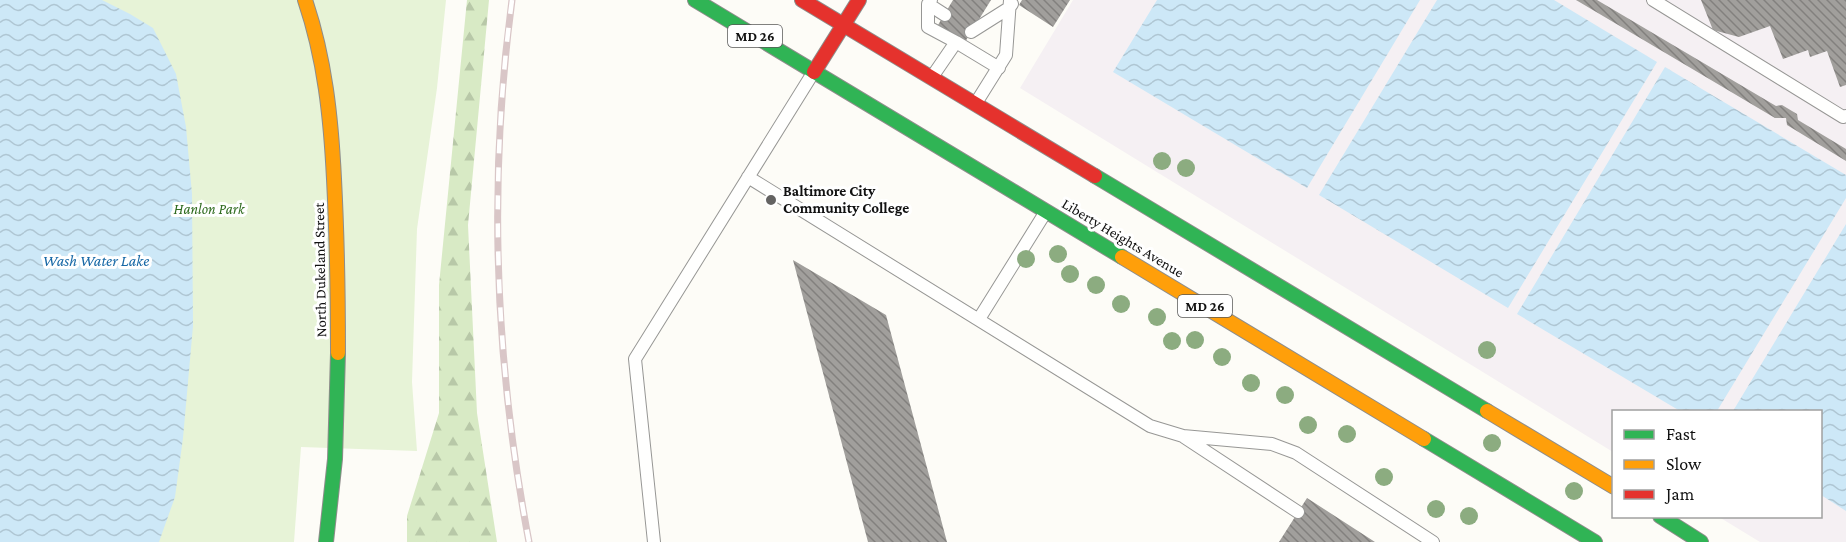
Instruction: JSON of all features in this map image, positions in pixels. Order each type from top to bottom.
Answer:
[{"type":"main road","name":"North Dukeland Street","points":[[305,0],[321,50],[328,90],[333,139],[338,252],[337,411],[326,542]]},
{"type":"main road","name":"Liberty Heights Avenue","points":[[695,0],[1595,542]]},
{"type":"main road","points":[[802,0],[1612,486]]},
{"type":"main road","points":[[814,72],[859,0]]},
{"type":"main road","points":[[1663,518],[1701,542]]},
{"type":"lane","points":[[1653,0],[1843,117],[1846,116]]},
{"type":"lane","points":[[930,2],[928,27],[999,68]]},
{"type":"lane","points":[[930,2],[945,15]]},
{"type":"lane","points":[[983,12],[1010,2]]},
{"type":"lane","points":[[971,32],[1010,2]]},
{"type":"lane","points":[[975,104],[1006,55],[1010,2]]},
{"type":"lane","points":[[931,78],[956,42]]},
{"type":"lane","points":[[654,542],[635,359],[814,72]]},
{"type":"lane","points":[[748,177],[1149,426],[1183,436],[1272,444],[1296,453],[1433,542]]},
{"type":"lane","points":[[979,319],[1046,211]]},
{"type":"lane","points":[[1183,436],[1298,512]]},
{"type":"shaded area","points":[[1073,0],[1846,0],[1846,542],[1760,542],[1721,518],[1822,518],[1822,410],[1612,410],[1612,451],[1020,88]]},
{"type":"green space","name":"Hanlon Park","points":[[0,0],[446,0],[437,88],[417,229],[412,382],[417,451],[301,447],[294,542],[0,542]]},
{"type":"green space","points":[[467,0],[489,0],[468,225],[477,413],[497,542],[407,542],[407,516],[439,413],[439,285]]},
{"type":"water","name":"Wash Water Lake","points":[[0,0],[102,0],[153,28],[176,74],[186,127],[192,194],[193,326],[175,497],[159,542],[0,542]]},
{"type":"water","points":[[1157,0],[1420,0],[1307,188],[1113,72]]},
{"type":"water","points":[[1437,0],[1554,0],[1657,62],[1508,308],[1319,195]]},
{"type":"water","points":[[1665,67],[1846,175],[1846,198],[1718,410],[1678,410],[1517,314]]},
{"type":"water","points":[[1846,224],[1846,511],[1822,496],[1822,410],[1734,410]]},
{"type":"building","points":[[953,0],[991,0],[965,42],[938,25]]},
{"type":"building","points":[[1022,0],[1070,0],[1053,27],[1019,5]]},
{"type":"building","points":[[1576,0],[1597,0],[1776,106],[1782,105],[1797,114],[1798,120],[1846,149],[1846,161],[1787,125],[1786,118],[1775,118]]},
{"type":"building","points":[[1701,0],[1846,0],[1846,85],[1840,87],[1827,51],[1810,57],[1808,50],[1783,59],[1770,26],[1739,37],[1713,30]]},
{"type":"building","points":[[793,260],[886,315],[947,542],[868,542]]},
{"type":"building","points":[[1307,498],[1375,542],[1279,542]]},
{"type":"railway","points":[[512,0],[504,68],[500,136],[499,272],[502,340],[509,408],[529,542]]},
{"type":"traffic: fast","points":[[695,0],[1122,257]]},
{"type":"traffic: fast","points":[[1095,176],[1487,411]]},
{"type":"traffic: fast","points":[[326,542],[335,459],[338,353]]},
{"type":"traffic: fast","points":[[1424,439],[1595,542]]},
{"type":"traffic: fast","points":[[1663,518],[1701,542]]},
{"type":"traffic: slow","points":[[305,0],[318,44],[331,134],[337,244],[338,353]]},
{"type":"traffic: slow","points":[[1122,257],[1424,439]]},
{"type":"traffic: slow","points":[[1487,411],[1612,486]]},
{"type":"traffic: jam","points":[[802,0],[1095,176]]},
{"type":"traffic: jam","points":[[814,72],[859,0]]},
{"type":"place","name":"Baltimore City Community College","points":[[771,200]]}]
